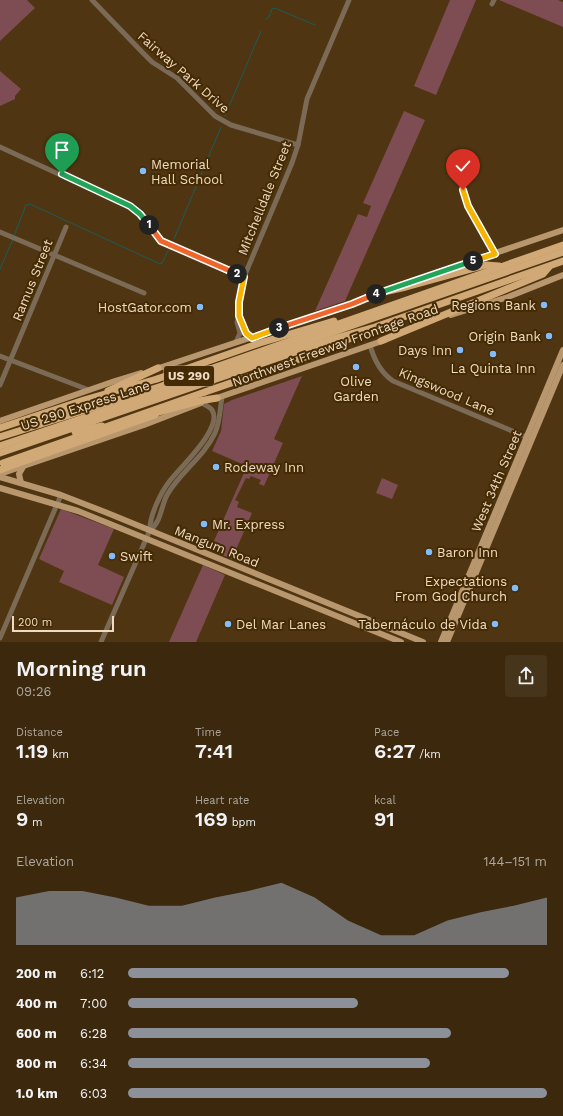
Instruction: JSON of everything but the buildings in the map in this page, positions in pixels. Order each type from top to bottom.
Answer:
[{"type":"highway","name":"US 290","points":[[0,437],[158,387],[563,245]]},
{"type":"highway","name":"US 290 Express Lane","points":[[0,446],[164,391],[563,252]]},
{"type":"highway","name":"US 290","points":[[0,453],[336,338],[376,327],[563,261]]},
{"type":"highway","points":[[379,293],[486,265],[503,266]]},
{"type":"highway","points":[[381,341],[542,274],[552,265]]},
{"type":"highway","points":[[0,428],[65,406],[156,379],[282,336],[345,317],[355,318]]},
{"type":"highway","points":[[0,464],[333,346],[376,327]]},
{"type":"highway","points":[[22,430],[158,368]]},
{"type":"highway","points":[[53,435],[63,435],[199,401],[219,398]]},
{"type":"highway","points":[[0,469],[19,466],[169,409]]},
{"type":"main road","points":[[0,421],[89,390],[252,338],[563,230]]},
{"type":"main road","name":"Northwest Freeway Frontage Road","points":[[0,476],[19,466],[219,398],[370,345],[438,319],[508,297],[563,275]]},
{"type":"main road","name":"West 34th Street","points":[[441,642],[540,412],[563,350]]},
{"type":"main road","name":"West 34th Street","points":[[540,412],[563,365]]},
{"type":"main road","points":[[19,466],[21,483]]},
{"type":"main road","points":[[0,469],[11,470]]},
{"type":"main road","name":"Mangum Road","points":[[0,476],[61,495],[105,512],[423,642]]},
{"type":"main road","name":"Mangum Road","points":[[0,488],[57,504],[102,520],[400,642]]},
{"type":"main road","points":[[102,520],[105,512]]},
{"type":"main road","name":"West 34th Street","points":[[447,642],[495,519]]},
{"type":"main road","points":[[191,556],[195,549]]},
{"type":"main road","points":[[302,601],[305,594]]},
{"type":"main road","points":[[384,635],[388,628]]},
{"type":"street","name":"Fairway Park Drive","points":[[92,0],[142,53],[152,62],[177,78],[215,116],[231,124],[298,145]]},
{"type":"street","name":"Mitchelldale Street","points":[[235,343],[239,338],[240,333],[237,322],[244,277],[298,145],[307,99],[349,0]]},
{"type":"street","points":[[0,147],[130,206],[140,214],[162,242],[244,277]]},
{"type":"street","points":[[462,187],[468,206],[495,254]]},
{"type":"street","name":"Ramus Street","points":[[0,385],[66,227]]},
{"type":"street","points":[[0,232],[144,293]]},
{"type":"street","name":"Mitchelldale Street","points":[[239,316],[246,333],[252,338]]},
{"type":"street","name":"Kingswood Lane","points":[[370,345],[377,364],[393,381],[529,438]]},
{"type":"street","points":[[0,356],[89,390]]},
{"type":"street","points":[[150,530],[155,527],[167,495],[177,479],[210,443],[218,426],[219,398]]},
{"type":"street","points":[[101,642],[147,538],[150,530],[149,524],[165,488],[174,475],[207,438],[213,424],[214,415],[212,410],[202,403]]},
{"type":"street","points":[[0,638],[61,495]]},
{"type":"shaded area","points":[[0,0],[27,0],[35,8],[0,41]]},
{"type":"shaded area","points":[[450,0],[476,0],[436,95],[414,86]]},
{"type":"shaded area","points":[[499,0],[558,0],[563,2],[563,27]]},
{"type":"shaded area","points":[[0,71],[21,89],[15,96],[15,99],[0,106]]},
{"type":"shaded area","points":[[404,111],[425,120],[345,301],[315,311],[358,214],[367,217],[371,206],[363,203]]},
{"type":"shaded area","points":[[302,376],[274,439],[283,443],[264,486],[259,484],[261,480],[251,476],[249,479],[246,478],[235,500],[239,502],[237,507],[252,513],[232,559],[210,550],[247,466],[212,451],[221,431],[224,404]]},
{"type":"shaded area","points":[[382,478],[398,485],[392,499],[376,493]]},
{"type":"shaded area","points":[[61,509],[114,529],[98,565],[124,577],[112,605],[59,582],[64,571],[39,559]]},
{"type":"shaded area","points":[[203,565],[225,575],[196,642],[169,642]]},
{"type":"waterway","points":[[266,19],[269,17],[272,9],[275,8],[315,25]]},
{"type":"waterway","points":[[225,116],[261,31]]},
{"type":"waterway","points":[[174,239],[221,127]]},
{"type":"waterway","points":[[14,236],[26,205],[30,204],[160,264],[168,251]]},
{"type":"waterway","points":[[0,269],[13,239]]},
{"type":"place","name":"Memorial Hall School","points":[[143,171]]},
{"type":"place","name":"Regions Bank","points":[[544,305]]},
{"type":"place","name":"HostGator.com","points":[[200,307]]},
{"type":"place","name":"Origin Bank","points":[[549,336]]},
{"type":"place","name":"Days Inn","points":[[460,350]]},
{"type":"place","name":"La Quinta Inn","points":[[493,354]]},
{"type":"place","name":"Olive Garden","points":[[356,367]]},
{"type":"place","name":"Rodeway Inn","points":[[216,467]]},
{"type":"place","name":"Mr. Express","points":[[204,524]]},
{"type":"place","name":"Baron Inn","points":[[429,552]]},
{"type":"place","name":"Swift","points":[[112,556]]},
{"type":"place","name":"Expectations From God Church","points":[[515,588]]},
{"type":"place","name":"Del Mar Lanes","points":[[228,624]]},
{"type":"place","name":"Tabernáculo de Vida","points":[[495,624]]},
{"type":"route","points":[[62,174],[136,210],[161,241],[244,277],[239,302],[239,316],[242,320],[246,333],[252,338],[495,254],[476,222],[468,206],[463,190]]}]
